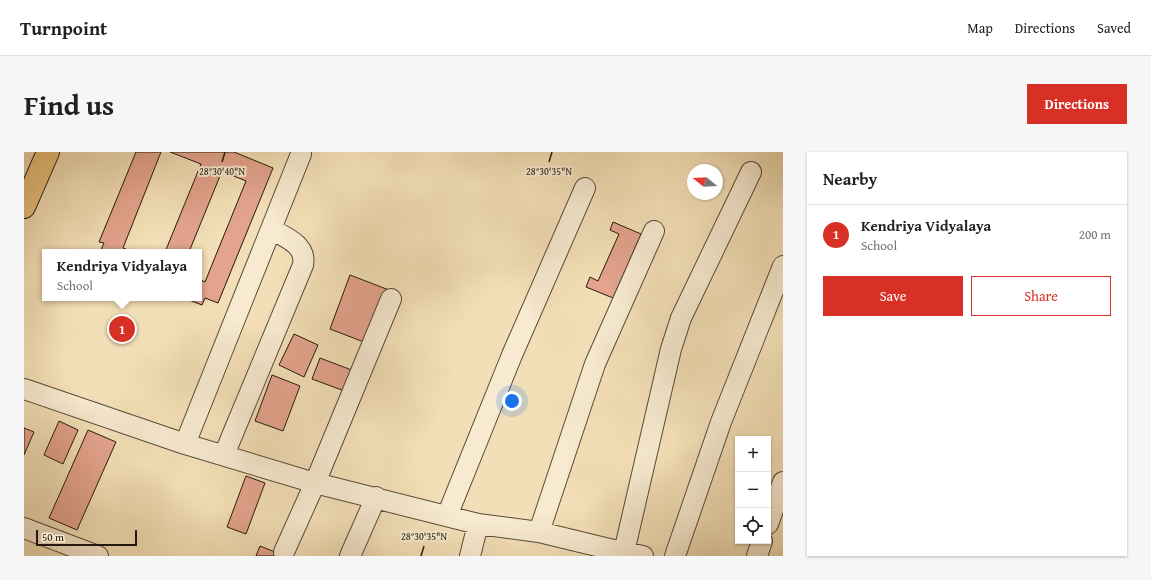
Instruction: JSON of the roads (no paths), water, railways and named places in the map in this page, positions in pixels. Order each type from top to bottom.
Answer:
[{"type":"main road","points":[[24,207],[48,152]]},
{"type":"street","points":[[185,444],[301,154]]},
{"type":"street","points":[[610,552],[681,318],[751,172]]},
{"type":"street","points":[[447,516],[512,355],[585,188]]},
{"type":"street","points":[[224,455],[303,265],[304,258],[301,250],[296,245],[271,229]]},
{"type":"street","points":[[539,532],[594,364],[654,231]]},
{"type":"street","points":[[675,556],[721,422],[783,266]]},
{"type":"street","points":[[284,552],[315,483],[391,298]]},
{"type":"street","points":[[24,389],[185,444],[315,483],[376,497],[478,524],[539,532],[610,552],[643,556]]},
{"type":"street","points":[[771,516],[782,486]]},
{"type":"street","points":[[350,556],[376,497]]},
{"type":"street","points":[[470,556],[478,524]]},
{"type":"street","points":[[24,528],[98,556]]},
{"type":"street","points":[[757,556],[761,544]]},
{"type":"place","name":"Kendriya Vidyalaya","points":[[122,329]]}]
